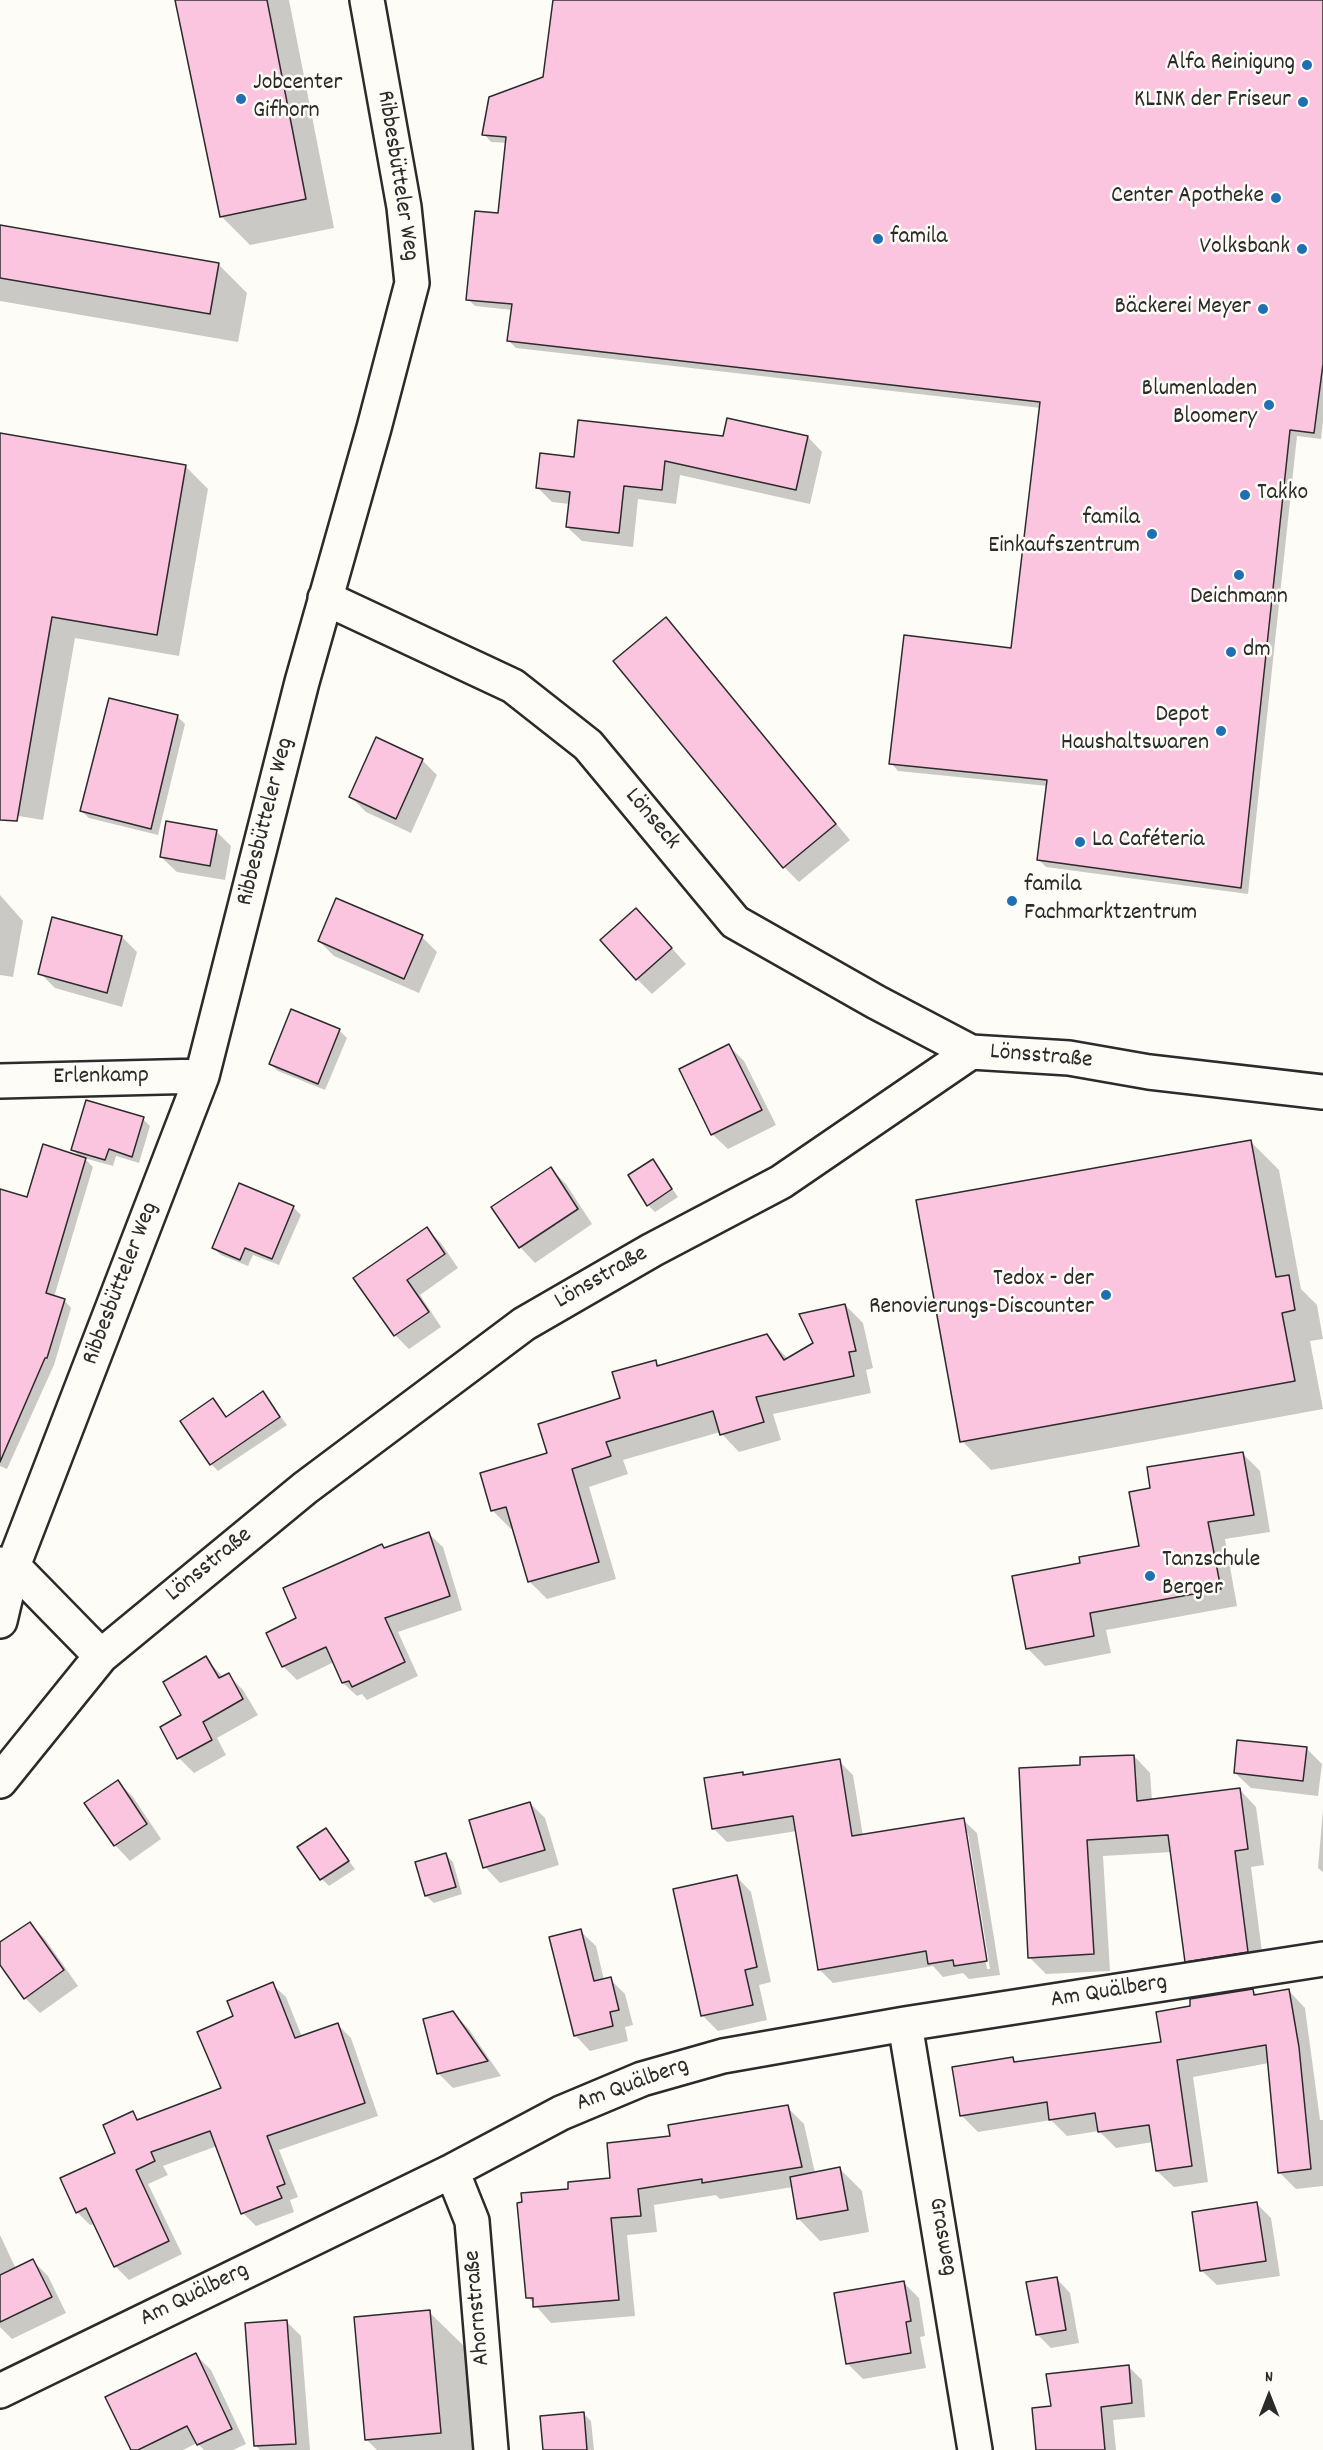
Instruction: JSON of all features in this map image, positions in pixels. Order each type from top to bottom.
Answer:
[{"type":"street","name":"Ribbesbütteler Weg","points":[[0,1621],[6,1565],[202,1076],[325,598],[374,428],[412,282],[404,207],[367,0]]},
{"type":"street","name":"Lönseck","points":[[325,598],[513,686],[588,745],[735,922],[970,1052]]},
{"type":"street","name":"Lönsstraße","points":[[0,1781],[100,1656],[305,1488],[524,1323],[652,1250],[781,1182],[970,1052],[1069,1058],[1149,1072],[1323,1092]]},
{"type":"street","name":"Erlenkamp","points":[[0,1081],[202,1076]]},
{"type":"street","points":[[6,1565],[100,1656]]},
{"type":"street","name":"Am Quälberg","points":[[0,2391],[452,2171],[561,2113],[642,2079],[723,2056],[905,2024],[1323,1959]]},
{"type":"street","name":"Grasweg","points":[[905,2024],[975,2450]]},
{"type":"street","name":"Ahornstraße","points":[[452,2171],[472,2221],[491,2450]]},
{"type":"building","name":"Jobcenter Gifhorn","points":[[175,0],[267,0],[306,199],[220,217]]},
{"type":"building","name":"famila Einkaufszentrum","points":[[553,0],[1323,0],[1323,364],[1314,433],[1290,430],[1241,888],[1037,860],[1047,780],[889,764],[904,635],[1011,648],[1040,402],[507,341],[512,304],[466,300],[475,211],[498,213],[506,137],[482,135],[489,97],[543,77]]},
{"type":"building","points":[[0,225],[219,263],[210,314],[0,278]]},
{"type":"building","points":[[727,418],[808,436],[796,490],[665,461],[662,490],[624,486],[619,533],[566,527],[570,492],[536,488],[540,453],[574,457],[578,420],[723,436]]},
{"type":"building","points":[[0,433],[186,465],[157,635],[52,617],[17,821],[0,820]]},
{"type":"building","points":[[666,617],[836,824],[783,868],[613,661]]},
{"type":"building","points":[[109,698],[178,715],[151,829],[80,811]]},
{"type":"building","points":[[376,737],[423,759],[396,819],[349,797]]},
{"type":"building","points":[[166,821],[217,830],[210,866],[160,857]]},
{"type":"building","points":[[336,898],[423,935],[404,979],[318,941]]},
{"type":"building","points":[[636,908],[672,948],[636,980],[600,940]]},
{"type":"building","points":[[52,917],[122,936],[107,993],[38,974]]},
{"type":"building","points":[[291,1009],[340,1029],[318,1084],[269,1064]]},
{"type":"building","points":[[729,1044],[762,1110],[711,1135],[679,1069]]},
{"type":"building","points":[[86,1100],[144,1117],[132,1157],[109,1149],[105,1160],[71,1150]]},
{"type":"building","name":"Tedox - der Renovierungs-Discounter","points":[[1251,1140],[1276,1277],[1289,1275],[1295,1310],[1282,1313],[1295,1381],[960,1442],[916,1200]]},
{"type":"building","points":[[43,1144],[86,1158],[46,1293],[65,1299],[47,1358],[45,1358],[0,1462],[0,1189],[27,1197]]},
{"type":"building","points":[[653,1159],[672,1189],[647,1206],[628,1175]]},
{"type":"building","points":[[551,1167],[578,1209],[519,1248],[491,1207]]},
{"type":"building","points":[[239,1183],[294,1206],[272,1259],[245,1248],[240,1260],[212,1248]]},
{"type":"building","points":[[427,1227],[445,1254],[407,1280],[429,1312],[394,1336],[353,1278]]},
{"type":"building","points":[[845,1304],[856,1351],[849,1352],[854,1376],[756,1397],[764,1422],[720,1435],[713,1411],[606,1442],[611,1456],[572,1469],[599,1562],[528,1582],[506,1507],[491,1511],[480,1473],[547,1453],[538,1424],[620,1398],[612,1372],[656,1360],[657,1366],[767,1334],[784,1360],[813,1343],[799,1314]]},
{"type":"building","points":[[263,1391],[280,1417],[210,1465],[180,1421],[213,1398],[226,1417]]},
{"type":"building","points":[[1243,1452],[1254,1515],[1208,1522],[1221,1589],[1090,1613],[1094,1636],[1026,1649],[1012,1576],[1080,1563],[1079,1557],[1139,1546],[1129,1492],[1150,1488],[1147,1467]]},
{"type":"building","points":[[429,1532],[450,1596],[385,1618],[405,1662],[352,1687],[349,1681],[342,1683],[326,1647],[282,1667],[266,1633],[296,1618],[283,1588],[382,1544],[384,1548]]},
{"type":"building","points":[[206,1656],[219,1678],[229,1673],[243,1699],[203,1722],[212,1740],[177,1759],[160,1727],[181,1715],[163,1682]]},
{"type":"building","points":[[1237,1740],[1307,1747],[1303,1781],[1234,1773]]},
{"type":"building","points":[[1134,1755],[1137,1801],[1240,1788],[1248,1849],[1235,1851],[1248,1952],[1185,1962],[1168,1835],[1087,1840],[1094,1954],[1028,1958],[1019,1768],[1080,1765],[1080,1757]]},
{"type":"building","points":[[840,1759],[852,1836],[964,1818],[987,1961],[954,1966],[953,1960],[928,1964],[926,1951],[818,1970],[793,1816],[712,1829],[704,1778],[743,1772],[743,1775]]},
{"type":"building","points":[[118,1780],[147,1824],[114,1846],[84,1803]]},
{"type":"building","points":[[530,1802],[545,1850],[483,1868],[469,1820]]},
{"type":"building","points":[[326,1828],[349,1861],[320,1880],[297,1847]]},
{"type":"building","points":[[446,1853],[456,1887],[425,1896],[415,1862]]},
{"type":"building","points":[[737,1875],[757,1967],[745,1970],[753,2005],[701,2016],[673,1889]]},
{"type":"building","points":[[30,1922],[64,1970],[24,1999],[0,1965],[0,1942]]},
{"type":"building","points":[[581,1929],[594,1981],[611,1977],[619,2010],[610,2012],[613,2026],[574,2036],[549,1937]]},
{"type":"building","points":[[273,1982],[295,2038],[338,2023],[365,2103],[267,2136],[285,2184],[277,2187],[282,2198],[241,2214],[210,2131],[151,2152],[155,2161],[136,2170],[169,2241],[114,2267],[86,2208],[76,2213],[60,2178],[115,2153],[103,2125],[133,2111],[137,2120],[221,2088],[197,2032],[233,2016],[227,2001]]},
{"type":"building","points":[[1253,1989],[1254,1995],[1289,1989],[1299,2047],[1311,2169],[1278,2173],[1266,2045],[1177,2060],[1192,2166],[1156,2171],[1149,2125],[1098,2132],[1095,2113],[1049,2120],[1047,2102],[960,2116],[952,2067],[1013,2057],[1014,2062],[1161,2042],[1156,2012],[1190,2006],[1190,1999]]},
{"type":"building","points":[[453,2011],[488,2061],[437,2074],[423,2019]]},
{"type":"building","points":[[788,2105],[802,2167],[702,2183],[702,2179],[638,2189],[641,2216],[611,2218],[619,2300],[533,2307],[533,2298],[526,2298],[517,2203],[522,2202],[521,2193],[568,2189],[568,2182],[610,2178],[607,2143],[670,2136],[668,2125]]},
{"type":"building","points":[[840,2167],[848,2210],[797,2219],[790,2177]]},
{"type":"building","points":[[1257,2202],[1266,2261],[1200,2271],[1192,2212]]},
{"type":"building","points":[[33,2259],[52,2297],[0,2322],[0,2275]]},
{"type":"building","points":[[1057,2277],[1066,2330],[1036,2335],[1026,2282]]},
{"type":"building","points":[[904,2281],[911,2321],[906,2322],[911,2353],[846,2364],[834,2293]]},
{"type":"building","points":[[430,2310],[441,2433],[365,2440],[354,2317]]},
{"type":"building","points":[[287,2320],[296,2444],[254,2446],[245,2323]]},
{"type":"building","points":[[196,2353],[232,2429],[197,2445],[187,2426],[138,2450],[131,2450],[105,2397]]},
{"type":"building","points":[[1129,2365],[1132,2403],[1101,2407],[1105,2450],[1036,2450],[1032,2408],[1051,2406],[1046,2374]]},
{"type":"building","points":[[584,2412],[587,2450],[543,2450],[540,2416]]},
{"type":"place","name":"Alfa Reinigung","points":[[1307,65]]},
{"type":"place","name":"Jobcenter Gifhorn","points":[[241,99]]},
{"type":"place","name":"KLINK der Friseur","points":[[1303,102]]},
{"type":"place","name":"Center Apotheke","points":[[1276,198]]},
{"type":"place","name":"famila","points":[[878,239]]},
{"type":"place","name":"Volksbank","points":[[1302,249]]},
{"type":"place","name":"Bäckerei Meyer","points":[[1263,309]]},
{"type":"place","name":"Blumenladen Bloomery","points":[[1269,405]]},
{"type":"place","name":"Takko","points":[[1245,495]]},
{"type":"place","name":"famila Einkaufszentrum","points":[[1152,534]]},
{"type":"place","name":"Deichmann","points":[[1239,575]]},
{"type":"place","name":"dm","points":[[1231,652]]},
{"type":"place","name":"Depot Haushaltswaren","points":[[1221,731]]},
{"type":"place","name":"La Caféteria","points":[[1080,842]]},
{"type":"place","name":"famila Fachmarktzentrum","points":[[1012,901]]},
{"type":"place","name":"Tedox - der Renovierungs-Discounter","points":[[1106,1295]]},
{"type":"place","name":"Tanzschule Berger","points":[[1150,1576]]}]
